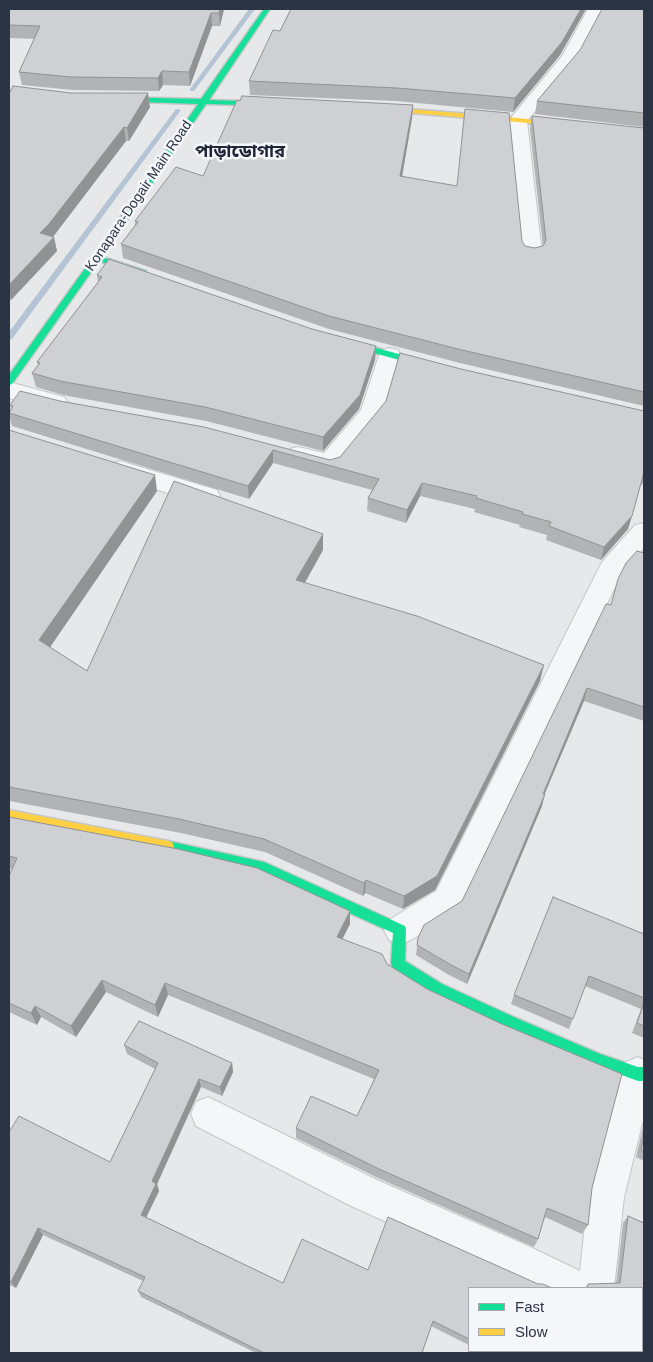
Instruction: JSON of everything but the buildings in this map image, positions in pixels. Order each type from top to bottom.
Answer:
[{"type":"street","name":"Konapara-Dogair Main Road","points":[[9,382],[97,258],[267,9]]},
{"type":"street","points":[[532,254],[518,120],[570,58],[596,9]]},
{"type":"street","points":[[101,99],[205,100],[281,104]]},
{"type":"street","points":[[368,108],[518,120],[644,135]]},
{"type":"street","points":[[97,258],[152,276]]},
{"type":"street","points":[[330,338],[451,371]]},
{"type":"street","points":[[276,448],[329,463],[372,413],[390,355]]},
{"type":"street","points":[[9,390],[81,408]]},
{"type":"street","points":[[99,463],[226,502]]},
{"type":"street","points":[[400,930],[447,901],[612,569],[644,532]]},
{"type":"street","points":[[9,815],[181,848],[264,868],[400,930]]},
{"type":"street","points":[[400,930],[398,964],[437,988],[536,1034],[599,1060],[641,1074],[606,1197],[596,1287]]},
{"type":"street","points":[[208,1114],[364,1192],[513,1258],[572,1287]]},
{"type":"waterway","points":[[192,90],[252,9]]},
{"type":"waterway","points":[[9,337],[178,110]]},
{"type":"traffic: fast","points":[[9,382],[97,258],[267,9]]},
{"type":"traffic: fast","points":[[112,99],[274,104]]},
{"type":"traffic: fast","points":[[97,258],[143,273]]},
{"type":"traffic: fast","points":[[340,341],[436,367]]},
{"type":"traffic: fast","points":[[168,846],[264,868],[400,930],[398,964],[437,988],[511,1023],[599,1060],[638,1074],[644,1074]]},
{"type":"traffic: slow","points":[[375,108],[518,120],[644,135]]},
{"type":"traffic: slow","points":[[9,815],[168,846]]},
{"type":"district","name":"পাড়াডোগার","points":[[240,152]]}]
